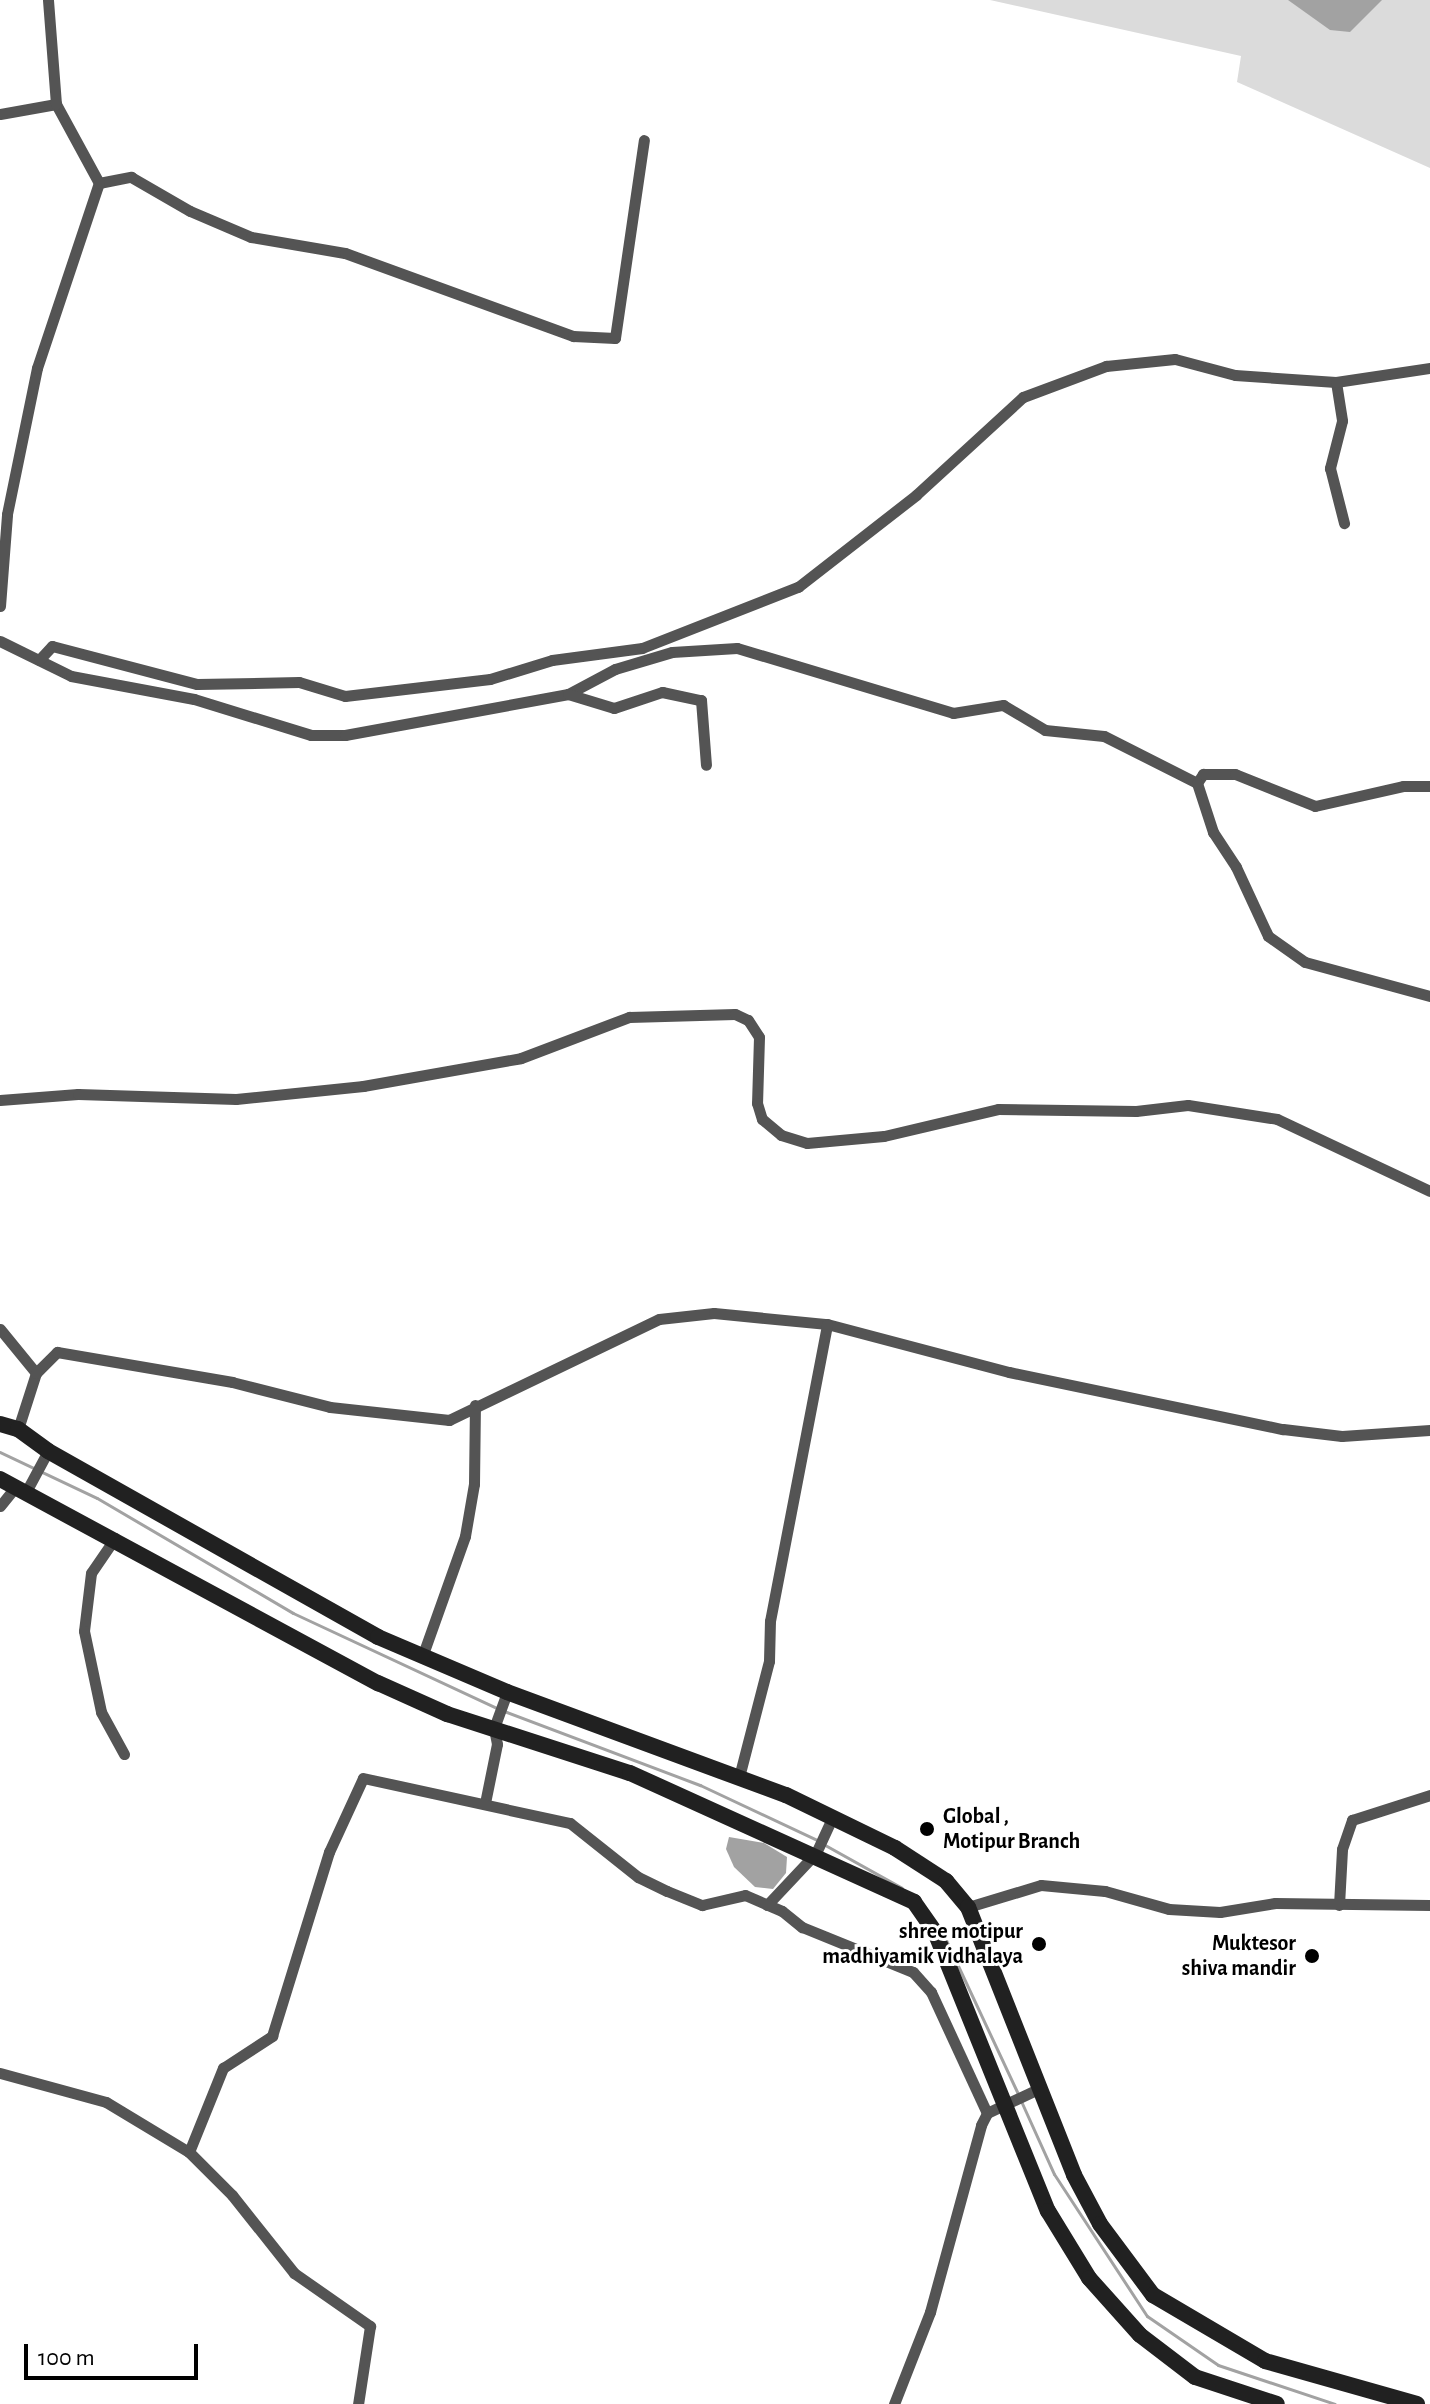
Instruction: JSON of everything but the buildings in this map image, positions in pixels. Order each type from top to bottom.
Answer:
[{"type":"main road","points":[[0,1424],[18,1429],[48,1451],[422,1657],[507,1692],[739,1777],[946,1881],[968,1907],[1032,2091],[1100,2224],[1153,2295],[1265,2361],[1417,2404]]},
{"type":"main road","points":[[0,1479],[115,1538],[378,1683],[494,1728],[630,1773],[914,1902],[935,1932],[1008,2102],[1048,2211],[1089,2278],[1140,2335],[1195,2377],[1277,2404]]},
{"type":"street","points":[[0,606],[7,514],[37,368],[99,183],[56,104],[48,0]]},
{"type":"street","points":[[0,114],[56,104]]},
{"type":"street","points":[[99,183],[131,177],[190,211],[251,237],[345,253],[543,327],[573,336],[615,338],[644,140]]},
{"type":"street","points":[[39,660],[52,646],[197,684],[299,682],[345,696],[490,679],[552,660],[642,648],[798,587],[916,495],[1023,397],[1106,366],[1175,359],[1235,375],[1336,382],[1430,368]]},
{"type":"street","points":[[1336,382],[1342,421],[1330,468],[1344,523]]},
{"type":"street","points":[[0,641],[71,676],[194,699],[311,735],[345,735],[568,694],[615,669],[672,652],[737,648],[953,713],[1003,705],[1045,730],[1104,736],[1197,783],[1213,832],[1236,867],[1268,936],[1305,962],[1430,996]]},
{"type":"street","points":[[568,694],[614,708],[662,692],[701,700],[706,765]]},
{"type":"street","points":[[1197,783],[1203,774],[1235,774],[1315,806],[1403,786],[1430,786]]},
{"type":"street","points":[[0,1100],[78,1094],[236,1099],[363,1086],[533,1055],[629,1017],[726,1013],[748,1020],[759,1037],[757,1103],[762,1119],[781,1135],[807,1143],[884,1136],[998,1109],[1136,1111],[1188,1105],[1277,1119],[1430,1191]]},
{"type":"street","points":[[18,1429],[36,1373],[57,1352],[232,1382],[330,1407],[381,1409],[433,1421],[449,1420],[659,1319],[714,1313],[827,1324],[1009,1372],[1283,1429],[1342,1436],[1430,1430]]},
{"type":"street","points":[[739,1777],[769,1661],[770,1621],[827,1324]]},
{"type":"street","points":[[0,1329],[36,1373]]},
{"type":"street","points":[[422,1657],[465,1536],[474,1484],[475,1405]]},
{"type":"street","points":[[0,1506],[21,1488],[48,1451]]},
{"type":"street","points":[[115,1538],[91,1573],[84,1631],[101,1712],[124,1754]]},
{"type":"street","points":[[485,1803],[497,1744],[494,1728],[507,1692]]},
{"type":"street","points":[[189,2152],[223,2068],[272,2036],[329,1852],[359,1781],[385,1779],[570,1823],[638,1877],[702,1905],[745,1895],[802,1927],[913,1972],[931,1992],[987,2113],[930,2312],[894,2404]]},
{"type":"street","points":[[1339,1905],[1342,1849],[1352,1820],[1430,1795]]},
{"type":"street","points":[[767,1905],[813,1855],[829,1823]]},
{"type":"street","points":[[968,1907],[1041,1885],[1105,1891],[1169,1909],[1220,1912],[1275,1903],[1430,1905]]},
{"type":"street","points":[[0,2073],[106,2102],[189,2152],[232,2195],[294,2273],[370,2326],[358,2404]]},
{"type":"street","points":[[987,2113],[1032,2091]]},
{"type":"shaded area","points":[[990,0],[1430,0],[1430,168],[1237,82],[1241,56]]},
{"type":"shaded area","points":[[1288,0],[1382,0],[1350,32],[1330,30]]},
{"type":"shaded area","points":[[729,1837],[764,1843],[787,1857],[786,1873],[773,1889],[755,1887],[734,1867],[726,1849]]},
{"type":"waterway","points":[[0,1452],[97,1498],[293,1613],[497,1708]]},
{"type":"waterway","points":[[504,1711],[700,1785],[819,1841]]},
{"type":"waterway","points":[[825,1845],[902,1888]]},
{"type":"waterway","points":[[945,1938],[1018,2094]]},
{"type":"waterway","points":[[1021,2101],[1054,2174],[1147,2316],[1218,2365],[1335,2404]]},
{"type":"place","name":"Global , Motipur Branch","points":[[927,1829]]},
{"type":"place","name":"shree motipur madhiyamik vidhalaya","points":[[1039,1944]]},
{"type":"place","name":"Muktesor shiva mandir","points":[[1312,1956]]}]
